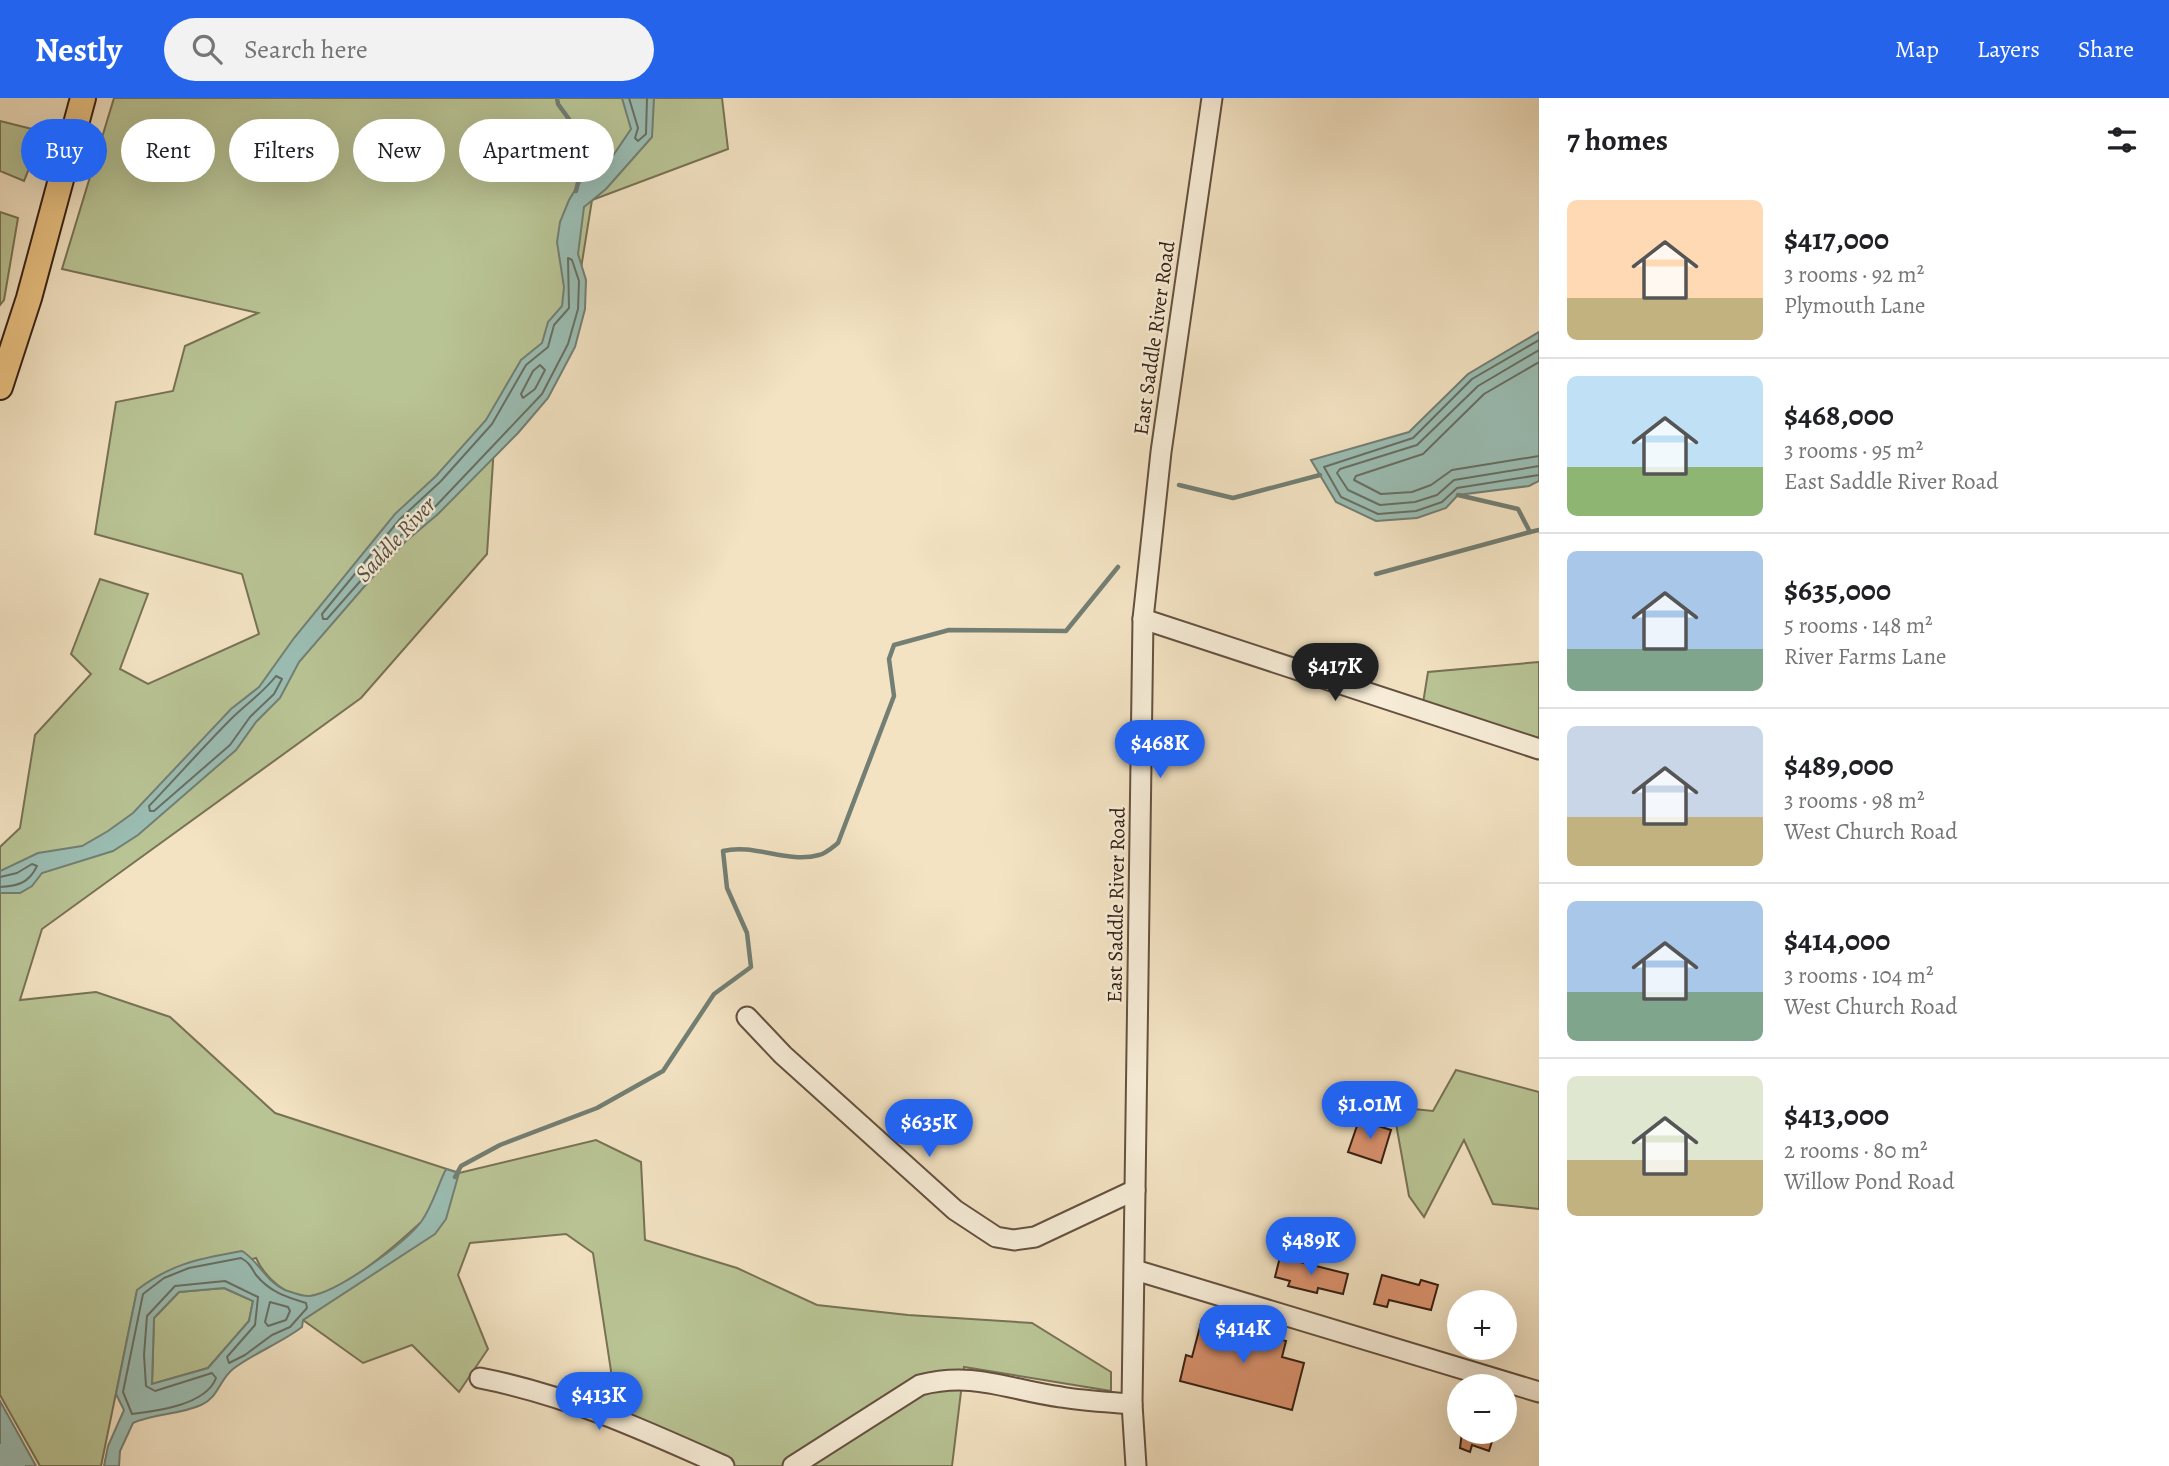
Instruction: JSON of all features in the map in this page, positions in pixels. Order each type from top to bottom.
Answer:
[{"type":"main road","points":[[0,387],[29,298],[83,98]]},
{"type":"street","name":"East Saddle River Road","points":[[1136,1466],[1132,1404],[1143,619],[1165,428],[1212,98]]},
{"type":"street","points":[[1143,619],[1539,749]]},
{"type":"street","points":[[747,1017],[783,1055],[956,1210],[996,1237],[1014,1240],[1035,1237],[1135,1190]]},
{"type":"street","points":[[1135,1270],[1539,1392]]},
{"type":"street","points":[[480,1378],[522,1386],[607,1413],[724,1466]]},
{"type":"street","points":[[793,1466],[920,1385],[939,1380],[983,1380],[1060,1397],[1132,1404]]},
{"type":"green space","points":[[114,98],[722,98],[728,149],[592,200],[574,312],[494,446],[487,554],[361,698],[42,929],[20,1000],[96,992],[170,1017],[275,1113],[459,1173],[596,1140],[641,1162],[645,1240],[737,1268],[817,1305],[908,1315],[1032,1323],[1111,1372],[1111,1391],[964,1367],[952,1466],[726,1466],[717,1452],[620,1430],[593,1253],[566,1234],[470,1243],[458,1275],[488,1349],[459,1392],[412,1345],[363,1363],[303,1320],[420,1243],[419,1224],[354,1277],[311,1296],[294,1294],[278,1285],[256,1258],[137,1291],[101,1466],[40,1466],[0,1395],[0,847],[20,828],[35,735],[91,674],[71,654],[100,579],[148,594],[120,669],[148,684],[259,634],[242,574],[95,534],[116,402],[173,391],[185,346],[258,313],[62,269],[88,182],[107,182],[107,121]]},
{"type":"green space","points":[[0,121],[21,126],[21,180],[0,171]]},
{"type":"green space","points":[[0,212],[18,218],[4,300],[0,305]]},
{"type":"green space","points":[[1539,662],[1539,738],[1423,703],[1428,672]]},
{"type":"green space","points":[[1456,1070],[1539,1092],[1539,1209],[1493,1204],[1464,1140],[1424,1217],[1409,1196],[1393,1107],[1433,1111]]},
{"type":"green space","points":[[224,1288],[253,1301],[249,1321],[208,1368],[152,1384],[154,1318],[179,1292]]},
{"type":"water","points":[[622,98],[654,98],[652,137],[614,180],[614,154],[631,129]]},
{"type":"water","points":[[580,182],[612,182],[584,207],[578,254],[586,280],[585,309],[575,347],[548,398],[518,433],[438,514],[405,542],[370,580],[299,662],[280,698],[256,722],[236,750],[138,835],[113,851],[42,873],[32,886],[20,893],[0,893],[0,871],[38,853],[82,846],[133,813],[231,709],[259,687],[294,638],[395,514],[436,476],[486,420],[521,360],[542,343],[548,322],[562,306],[564,287],[557,242],[560,222]]},
{"type":"water","points":[[1539,332],[1539,481],[1529,486],[1458,495],[1446,508],[1417,518],[1376,521],[1336,502],[1311,460],[1409,432],[1468,374]]},
{"type":"water","points":[[446,1169],[459,1173],[446,1219],[435,1234],[303,1320],[302,1327],[294,1333],[233,1369],[207,1402],[184,1411],[133,1423],[120,1451],[119,1466],[104,1466],[108,1446],[124,1410],[116,1394],[137,1290],[174,1268],[242,1251],[273,1282],[285,1290],[307,1296],[322,1293],[370,1266],[421,1222]],"holes":[[[224,1288],[253,1301],[249,1321],[208,1368],[152,1384],[154,1318],[179,1292]]]},
{"type":"water","points":[[0,1401],[36,1466],[13,1466],[0,1453]]},
{"type":"building","points":[[1359,1120],[1391,1130],[1381,1163],[1348,1152]]},
{"type":"building","points":[[1280,1257],[1348,1274],[1343,1294],[1318,1288],[1317,1293],[1288,1286],[1290,1281],[1275,1277]]},
{"type":"building","points":[[1382,1275],[1419,1285],[1421,1280],[1438,1285],[1431,1310],[1389,1300],[1387,1307],[1374,1304]]},
{"type":"building","points":[[1202,1319],[1286,1341],[1282,1357],[1304,1363],[1292,1410],[1180,1381],[1186,1355],[1192,1357]]},
{"type":"building","points":[[1460,1444],[1491,1444],[1489,1451],[1472,1445],[1470,1452],[1460,1448]]},
{"type":"waterway","points":[[557,98],[558,104],[587,144],[576,191]]},
{"type":"waterway","points":[[1179,485],[1233,498],[1320,475]]},
{"type":"waterway","points":[[1458,495],[1518,509],[1530,532],[1539,530]]},
{"type":"waterway","points":[[1376,574],[1530,532]]},
{"type":"waterway","points":[[455,1177],[461,1166],[500,1145],[597,1108],[663,1071],[714,994],[751,967],[747,933],[727,888],[723,851],[735,849],[807,857],[824,853],[838,843],[894,696],[889,659],[894,645],[949,630],[1066,631],[1118,567]]},
{"type":"waterway","name":"Saddle River","points":[[0,1457],[12,1466]]}]
